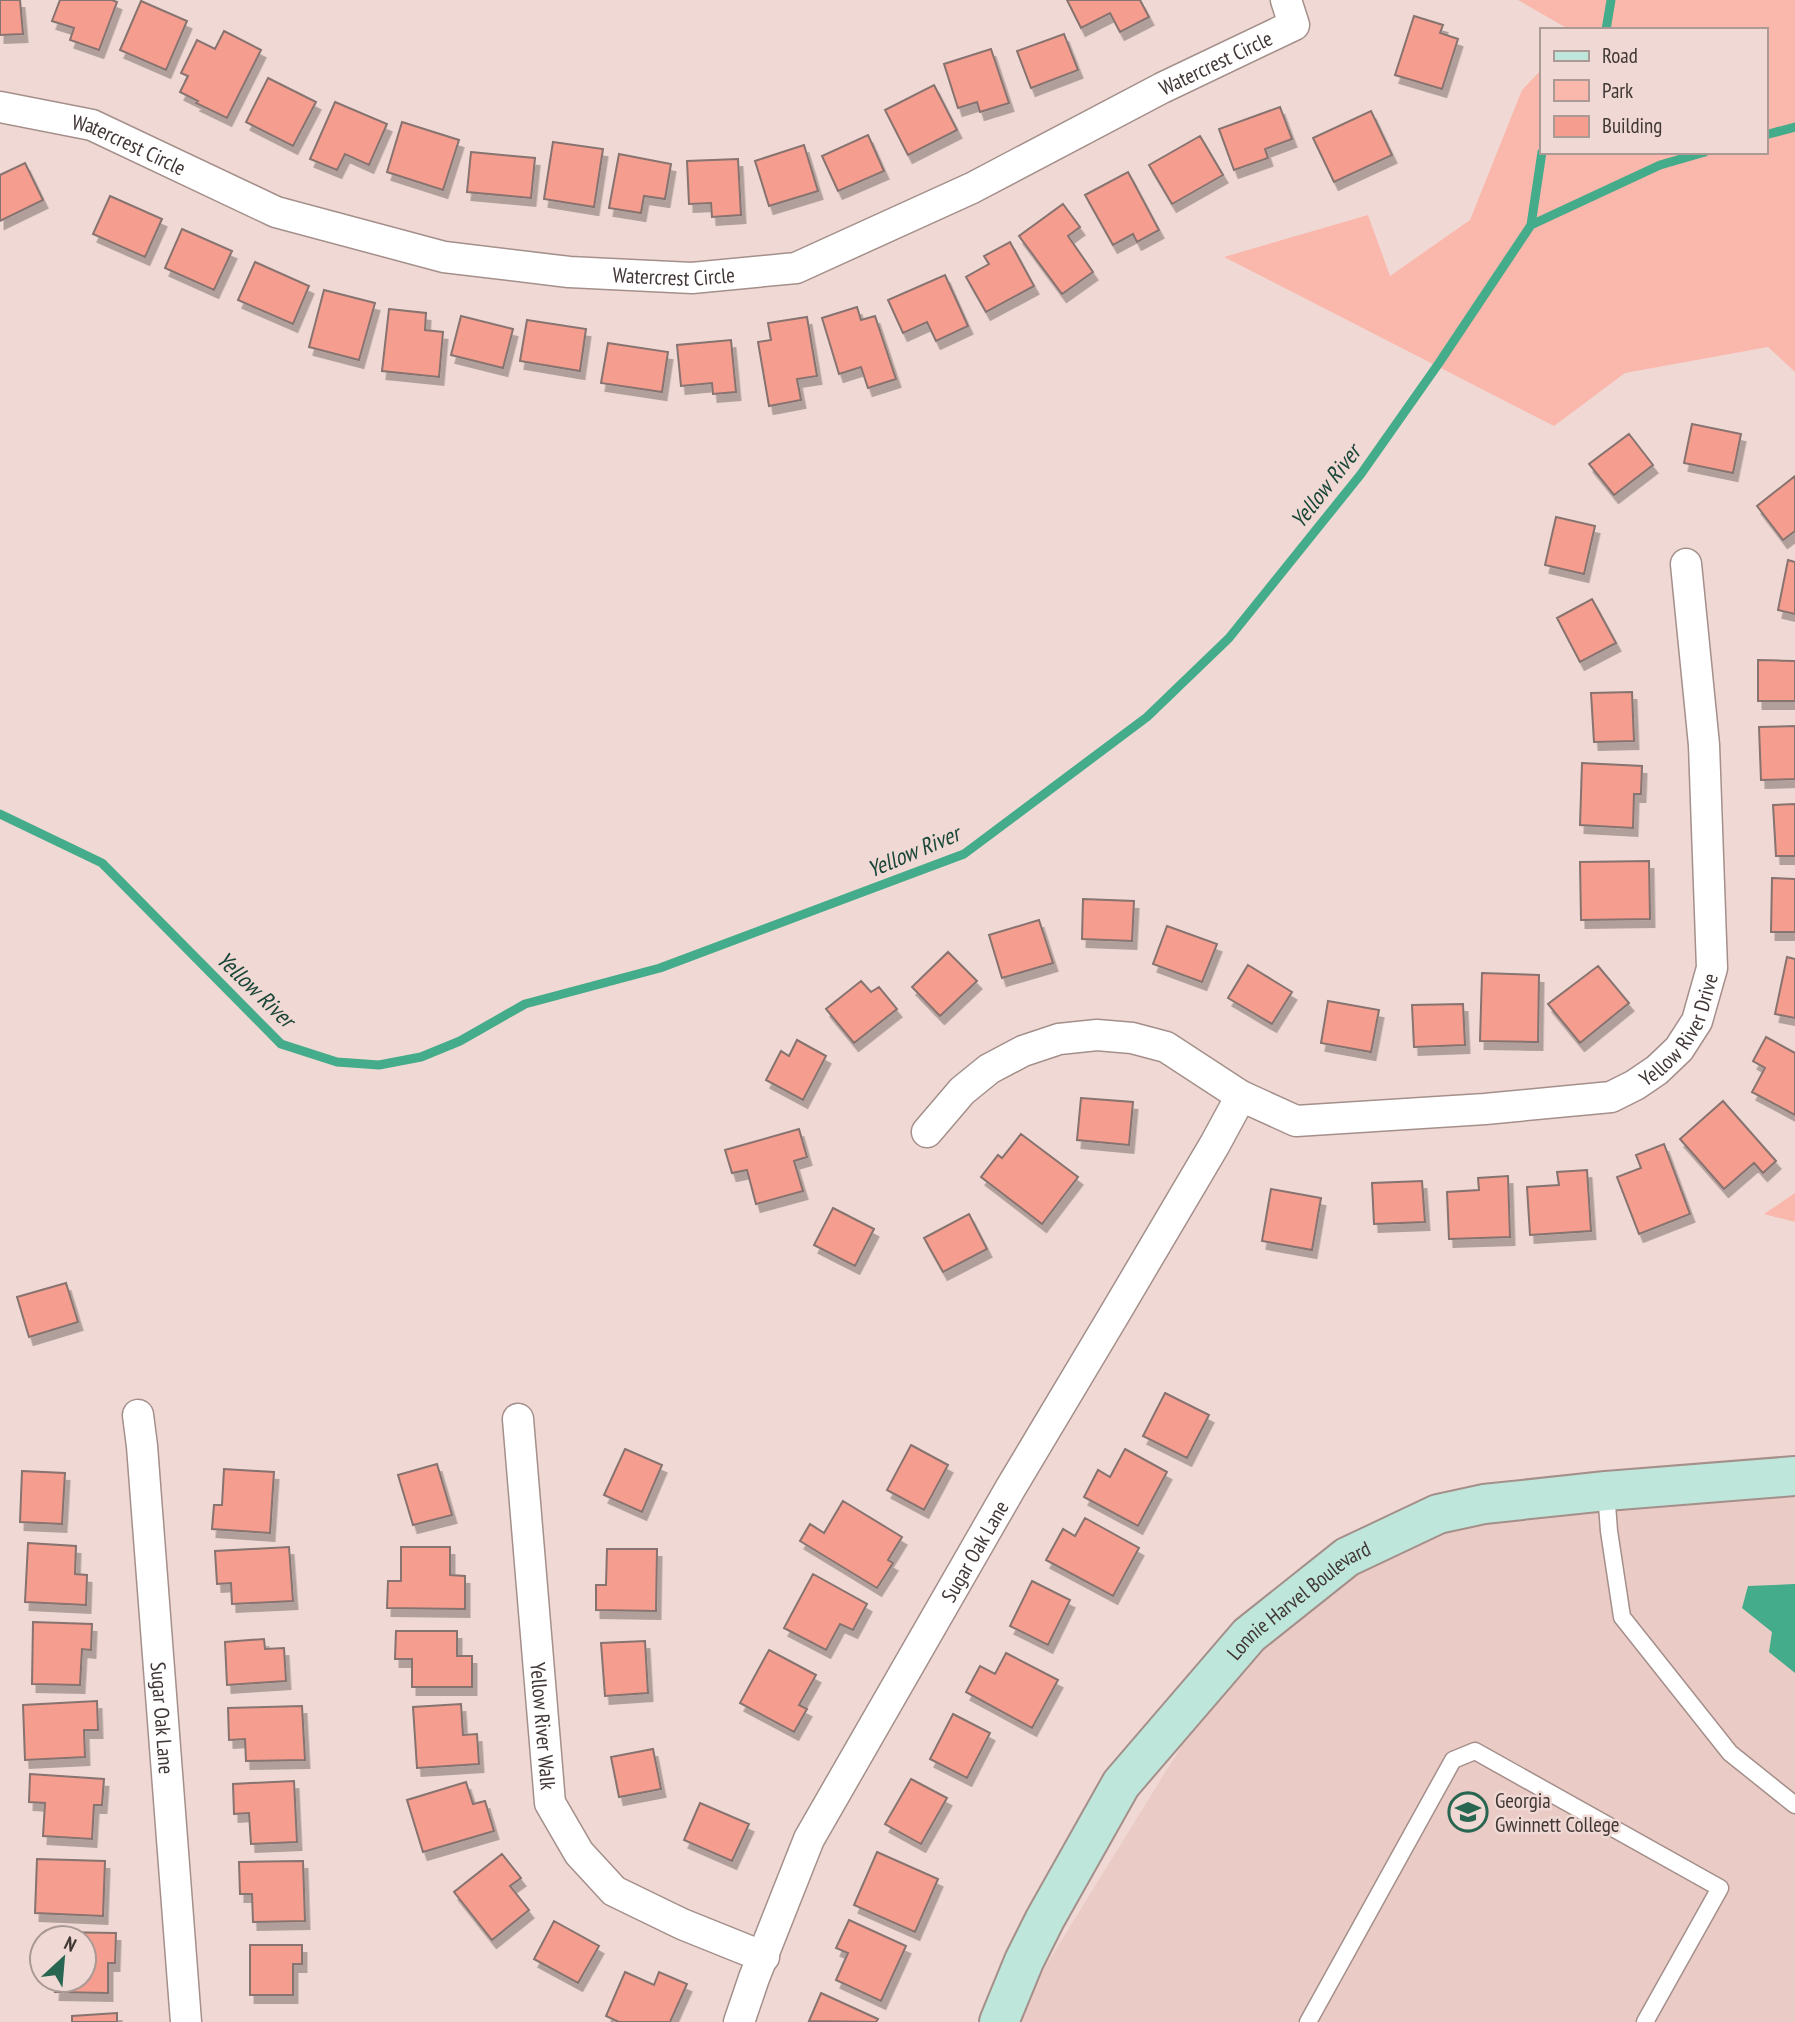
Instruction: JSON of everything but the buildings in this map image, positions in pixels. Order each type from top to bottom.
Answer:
[{"type":"street","name":"Watercrest Circle","points":[[0,107],[92,125],[276,212],[444,257],[569,272],[692,278],[796,268],[972,188],[1162,88],[1294,25],[1286,0]]},
{"type":"street","name":"Yellow River Drive","points":[[927,1132],[962,1091],[989,1069],[1023,1051],[1059,1040],[1097,1035],[1132,1038],[1166,1047],[1241,1096],[1296,1121],[1485,1109],[1611,1097],[1657,1070],[1679,1049],[1697,1021],[1712,968],[1704,745],[1686,564]]},
{"type":"street","name":"Sugar Oak Lane","points":[[739,2022],[810,1839],[1010,1489],[1241,1096]]},
{"type":"street","name":"Sugar Oak Lane","points":[[138,1415],[186,2022]]},
{"type":"street","name":"Yellow River Walk","points":[[518,1419],[550,1803],[579,1853],[614,1891],[682,1924],[764,1957]]},
{"type":"street","name":"Lonnie Harvel Boulevard","points":[[999,2022],[1045,1919],[1121,1784],[1249,1635],[1347,1557],[1438,1514],[1484,1504],[1795,1476]]},
{"type":"lane","points":[[1605,1491],[1622,1617],[1730,1752],[1795,1805]]},
{"type":"lane","points":[[1308,2022],[1453,1759],[1475,1751],[1720,1888],[1645,2022]]},
{"type":"shaded area","name":"Georgia Gwinnett College","points":[[1795,1492],[1795,2022],[1011,2022],[1271,1601],[1484,1496]]},
{"type":"shaded area","points":[[1795,1584],[1795,1673],[1769,1652],[1772,1632],[1742,1608],[1748,1586]]},
{"type":"green space","points":[[1518,0],[1795,0],[1795,372],[1768,347],[1625,373],[1554,426],[1224,257],[1368,215],[1390,276],[1470,220],[1522,90],[1540,71],[1540,154],[1767,154],[1767,28],[1567,28]]},
{"type":"green space","points":[[1795,1193],[1795,1222],[1764,1214]]},
{"type":"waterway","points":[[1606,28],[1611,0]]},
{"type":"waterway","name":"Yellow River","points":[[1767,134],[1795,127]]},
{"type":"waterway","points":[[1531,225],[1542,154]]},
{"type":"waterway","name":"Yellow River","points":[[0,814],[102,863],[281,1044],[337,1062],[379,1065],[421,1057],[460,1041],[525,1004],[660,968],[964,854],[1147,717],[1229,638],[1361,474],[1531,225],[1660,165],[1698,154]]},
{"type":"place","name":"Georgia Gwinnett College","points":[[1468,1812]]}]
